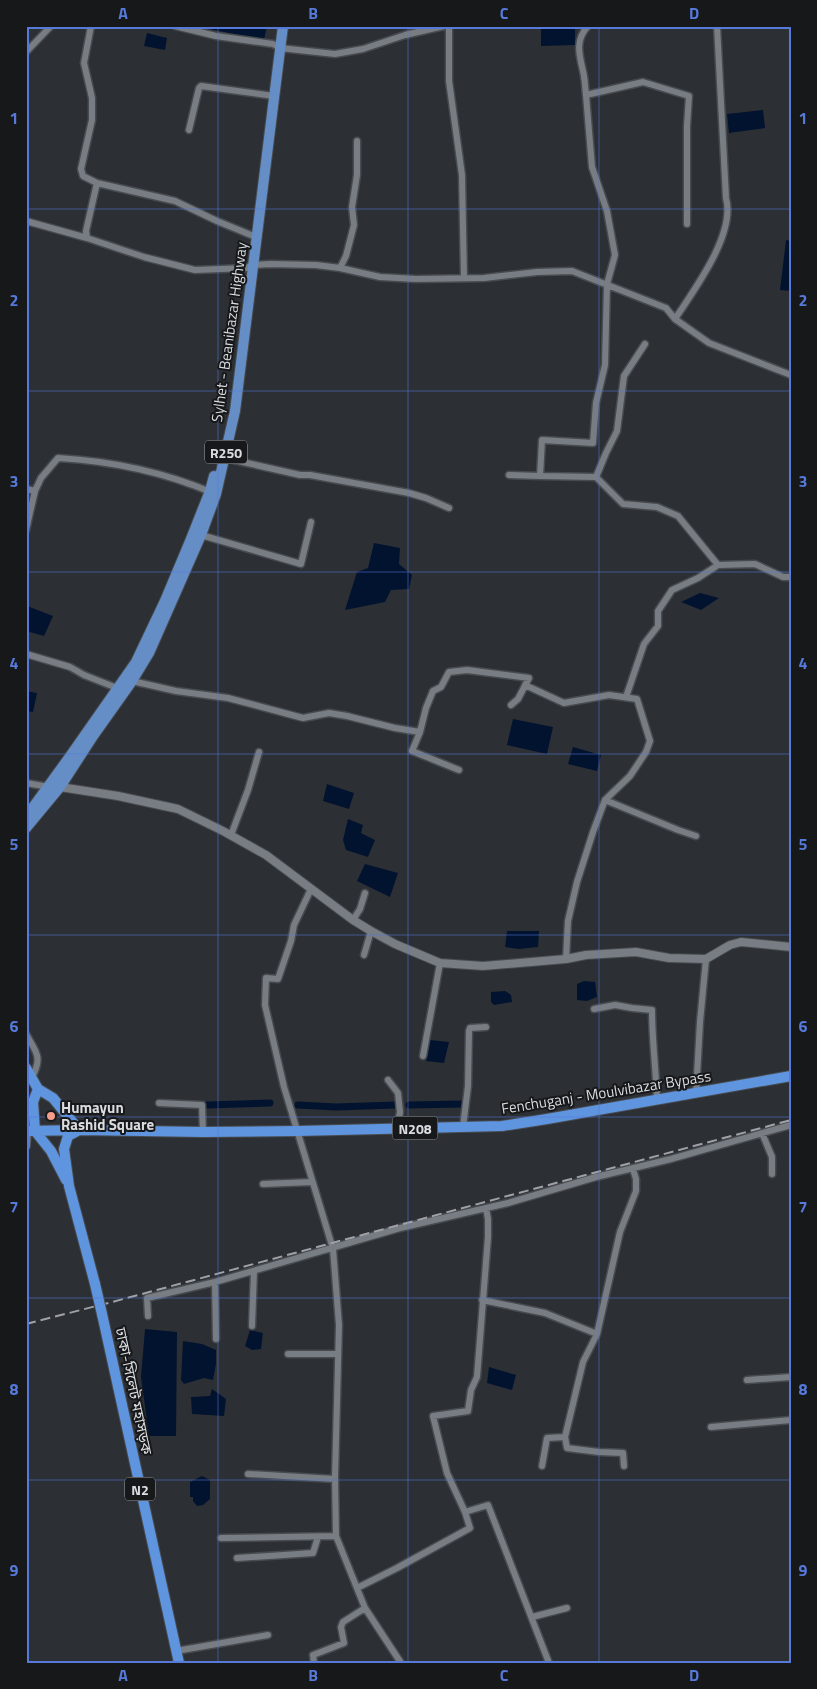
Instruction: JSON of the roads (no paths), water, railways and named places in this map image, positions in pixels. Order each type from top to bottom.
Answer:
[{"type":"highway","points":[[26,1068],[38,1089],[53,1098],[80,1130]]},
{"type":"highway","name":"Fenchuganj - Moulvibazar Bypass","points":[[30,1131],[298,1131],[502,1126],[547,1120],[791,1076]]},
{"type":"highway","points":[[30,1131],[33,1102],[38,1089]]},
{"type":"highway","name":"ঢাকা-সিলেট মহাসড়ক","points":[[80,1130],[68,1136],[64,1150],[69,1186],[102,1314],[179,1663]]},
{"type":"highway","name":"ঢাকা-সিলেট মহাসড়ক","points":[[30,1131],[51,1151],[69,1186]]},
{"type":"main road","name":"Sylhet - Beanibazar Highway","points":[[26,828],[60,787],[149,653],[201,535],[225,458],[235,411],[271,96],[276,26]]},
{"type":"main road","name":"Sylhet - Beanibazar Highway","points":[[276,46],[282,26]]},
{"type":"main road","name":"Sylhet - Beanibazar Highway","points":[[26,817],[136,662],[213,493],[229,408],[250,267],[251,235],[271,96]]},
{"type":"street","points":[[26,52],[51,26]]},
{"type":"street","points":[[92,26],[84,63],[92,98],[92,120],[81,169],[83,176],[97,183],[175,201],[216,221],[251,235]]},
{"type":"street","points":[[175,26],[216,36],[335,54],[363,49],[405,35],[444,26]]},
{"type":"street","points":[[449,26],[450,81],[462,176],[464,278]]},
{"type":"street","points":[[540,476],[542,440],[593,443],[596,403],[605,365],[607,284],[615,255],[607,211],[592,168],[584,74],[579,56],[579,42],[588,26]]},
{"type":"street","points":[[676,320],[723,238],[727,221],[728,206],[726,198],[717,26]]},
{"type":"street","points":[[586,95],[643,82],[689,96],[687,126],[687,224]]},
{"type":"street","points":[[189,130],[201,86],[271,96]]},
{"type":"street","points":[[340,268],[346,256],[354,224],[352,207],[357,175],[357,142]]},
{"type":"street","points":[[87,238],[86,231],[97,183]]},
{"type":"street","points":[[26,221],[87,238],[144,257],[195,270],[270,264],[340,268],[380,277],[416,279],[572,271],[666,308],[676,320],[709,343],[791,375]]},
{"type":"street","points":[[596,477],[617,431],[624,376],[645,344]]},
{"type":"street","points":[[26,530],[35,491],[41,478],[58,458],[92,460],[120,466],[180,480],[213,493]]},
{"type":"street","points":[[225,458],[300,475],[310,475],[409,493],[449,508]]},
{"type":"street","points":[[509,475],[596,477],[623,504],[657,507],[678,516],[718,565]]},
{"type":"street","points":[[26,489],[35,491]]},
{"type":"street","points":[[201,535],[301,564],[311,522]]},
{"type":"street","points":[[626,697],[644,644],[658,626],[658,612],[672,590],[698,578],[718,565],[755,564],[783,577],[791,577]]},
{"type":"street","points":[[26,654],[70,667],[84,675],[117,688]]},
{"type":"street","points":[[459,770],[412,752],[433,691],[441,687],[449,672],[467,670],[529,678],[518,699],[511,705]]},
{"type":"street","points":[[132,681],[176,691],[228,698],[303,718],[329,713],[420,732]]},
{"type":"street","points":[[525,685],[564,703],[609,695],[637,699],[650,741],[646,752],[630,776],[605,800],[577,882],[568,921],[566,959]]},
{"type":"street","points":[[231,836],[248,790],[259,752]]},
{"type":"street","points":[[26,783],[118,796],[178,809],[266,855],[353,920],[371,931],[440,964],[483,966],[566,959],[586,955],[636,952],[668,958],[706,959],[741,942],[791,947]]},
{"type":"street","points":[[605,800],[696,836]]},
{"type":"street","points":[[311,888],[294,925],[291,941],[278,979],[266,978],[266,1004],[284,1087],[333,1249],[339,1325],[335,1479],[336,1536],[365,1608],[400,1663]]},
{"type":"street","points":[[353,920],[360,909],[365,892]]},
{"type":"street","points":[[364,955],[371,931]]},
{"type":"street","points":[[696,1093],[706,959]]},
{"type":"street","points":[[423,1056],[440,964]]},
{"type":"street","points":[[594,1009],[615,1005],[652,1010],[652,1040],[657,1100]]},
{"type":"street","points":[[463,1127],[468,1086],[469,1032],[470,1028],[486,1027]]},
{"type":"street","points":[[26,1034],[38,1055],[38,1066],[32,1077]]},
{"type":"street","points":[[388,1080],[398,1093],[400,1112],[397,1129]]},
{"type":"street","points":[[159,1102],[202,1105],[203,1132]]},
{"type":"street","points":[[148,1316],[147,1298],[216,1282],[400,1228],[486,1208],[791,1125]]},
{"type":"street","points":[[26,1146],[30,1131]]},
{"type":"street","points":[[762,1133],[772,1156],[772,1174]]},
{"type":"street","points":[[624,1466],[623,1453],[567,1448],[565,1436],[583,1362],[597,1334],[620,1232],[636,1191],[636,1178],[633,1169]]},
{"type":"street","points":[[263,1184],[312,1182]]},
{"type":"street","points":[[356,1588],[398,1568],[470,1528],[465,1512],[447,1473],[433,1416],[468,1411],[471,1390],[477,1377],[488,1237],[486,1208]]},
{"type":"street","points":[[252,1326],[254,1271]]},
{"type":"street","points":[[216,1282],[216,1339]]},
{"type":"street","points":[[482,1300],[545,1313],[597,1334]]},
{"type":"street","points":[[288,1354],[338,1354]]},
{"type":"street","points":[[747,1380],[791,1377]]},
{"type":"street","points":[[711,1427],[791,1420]]},
{"type":"street","points":[[542,1466],[547,1438],[565,1436]]},
{"type":"street","points":[[248,1474],[335,1479]]},
{"type":"street","points":[[465,1512],[488,1505],[549,1663]]},
{"type":"street","points":[[221,1538],[336,1536]]},
{"type":"street","points":[[237,1558],[313,1554],[318,1537]]},
{"type":"street","points":[[314,1663],[313,1655],[344,1643],[340,1627],[343,1622],[365,1608]]},
{"type":"street","points":[[532,1617],[568,1608]]},
{"type":"street","points":[[176,1651],[268,1635]]},
{"type":"water","points":[[195,26],[267,26],[264,40]]},
{"type":"water","points":[[541,26],[575,26],[575,45],[541,46]]},
{"type":"water","points":[[147,33],[167,38],[165,50],[144,46]]},
{"type":"water","points":[[763,110],[765,128],[729,133],[727,114]]},
{"type":"water","points":[[786,240],[791,241],[791,291],[780,290]]},
{"type":"water","points":[[374,543],[400,548],[399,564],[412,575],[409,589],[391,590],[385,602],[345,610],[357,572],[368,568]]},
{"type":"water","points":[[700,593],[719,598],[701,610],[681,602]]},
{"type":"water","points":[[27,606],[53,616],[44,636],[26,631]]},
{"type":"water","points":[[26,691],[37,693],[33,712],[26,711]]},
{"type":"water","points":[[513,719],[553,727],[547,754],[507,745]]},
{"type":"water","points":[[573,747],[601,755],[597,771],[568,764]]},
{"type":"water","points":[[327,784],[354,793],[349,809],[323,801]]},
{"type":"water","points":[[348,819],[363,825],[361,833],[375,840],[368,857],[346,850],[343,840]]},
{"type":"water","points":[[365,864],[398,873],[390,897],[357,881]]},
{"type":"water","points":[[507,931],[539,931],[538,947],[519,949],[505,947]]},
{"type":"water","points":[[584,981],[595,982],[597,997],[587,1001],[577,1000],[577,984]]},
{"type":"water","points":[[505,991],[511,995],[512,1002],[494,1005],[491,1002],[491,992]]},
{"type":"water","points":[[430,1040],[449,1042],[444,1063],[426,1061]]},
{"type":"water","points":[[145,1329],[177,1332],[176,1436],[149,1436],[141,1377]]},
{"type":"water","points":[[250,1330],[263,1333],[261,1349],[252,1350],[245,1346]]},
{"type":"water","points":[[183,1341],[202,1344],[216,1350],[213,1380],[204,1378],[184,1384],[181,1380]]},
{"type":"water","points":[[489,1367],[516,1375],[512,1390],[487,1383]]},
{"type":"water","points":[[212,1389],[226,1399],[224,1416],[192,1414],[191,1397],[210,1396]]},
{"type":"water","points":[[202,1476],[210,1480],[210,1499],[203,1505],[197,1506],[193,1501],[193,1497],[190,1497],[190,1482]]},
{"type":"waterway","points":[[207,1105],[270,1103]]},
{"type":"waterway","points":[[409,1105],[462,1104]]},
{"type":"waterway","points":[[298,1105],[336,1107],[395,1105]]},
{"type":"railway","points":[[26,1324],[791,1120]]},
{"type":"place","name":"Humayun Rashid Square","points":[[51,1116]]}]
